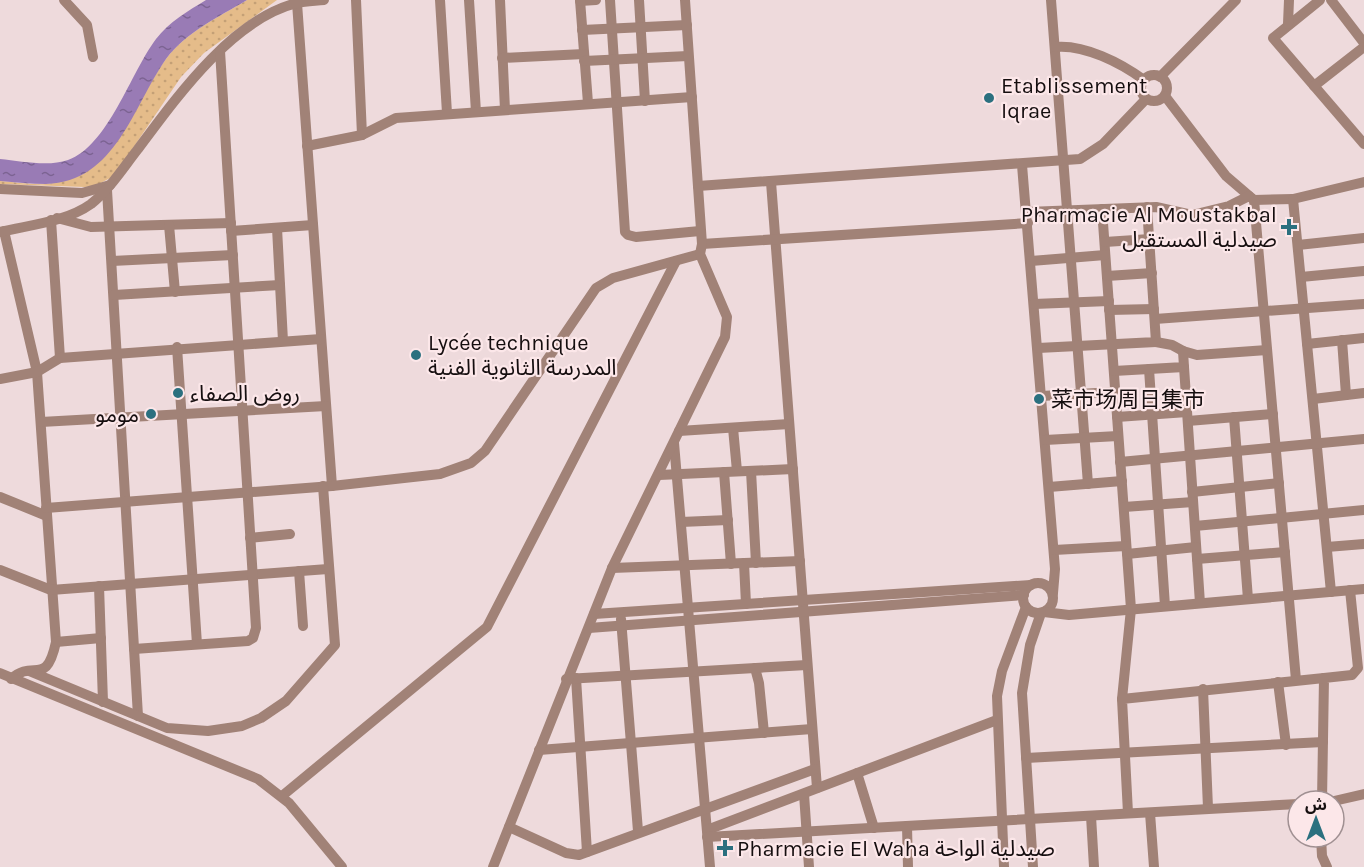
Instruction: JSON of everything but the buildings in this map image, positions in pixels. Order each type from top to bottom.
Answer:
[{"type":"street","points":[[63,0],[87,25],[93,57]]},
{"type":"street","points":[[11,678],[19,672],[46,667],[51,662],[56,642],[37,372],[2,232],[73,214],[109,187],[190,80],[220,51],[267,16],[297,3],[324,0]]},
{"type":"street","points":[[356,0],[362,135]]},
{"type":"street","points":[[440,0],[447,113]]},
{"type":"street","points":[[469,0],[476,112]]},
{"type":"street","points":[[500,0],[505,110]]},
{"type":"street","points":[[588,103],[580,0],[596,0]]},
{"type":"street","points":[[610,0],[626,234],[636,237],[700,231]]},
{"type":"street","points":[[639,0],[645,100]]},
{"type":"street","points":[[493,867],[539,750],[571,679],[612,568],[725,337],[725,309],[701,249],[685,1],[699,0]]},
{"type":"street","points":[[1052,0],[1062,161],[1088,484]]},
{"type":"street","points":[[1160,77],[1236,0]]},
{"type":"street","points":[[1281,0],[1289,5],[1288,24]]},
{"type":"street","points":[[1320,0],[1273,38],[1364,144]]},
{"type":"street","points":[[1314,86],[1364,45],[1331,0]]},
{"type":"street","points":[[29,671],[166,728],[208,731],[242,726],[275,711],[335,645],[328,569],[326,406],[297,3]]},
{"type":"street","points":[[582,30],[687,25]]},
{"type":"street","points":[[1055,47],[1082,51],[1124,67],[1144,80]]},
{"type":"street","points":[[134,649],[252,640],[256,628],[220,51]]},
{"type":"street","points":[[502,58],[614,59],[688,56]]},
{"type":"street","points":[[1151,76],[1160,77],[1167,87],[1165,96],[1154,102],[1146,99],[1141,91],[1144,80],[1151,76]]},
{"type":"street","points":[[1165,96],[1210,157],[1251,198],[1264,311],[1296,680]]},
{"type":"street","points":[[307,146],[362,135],[392,118],[692,97]]},
{"type":"street","points":[[698,186],[1022,165],[1080,159],[1096,150],[1146,99]]},
{"type":"street","points":[[1022,165],[1055,569],[1052,606],[1043,612],[1030,645],[1023,684],[1033,867]]},
{"type":"street","points":[[771,182],[817,788]]},
{"type":"street","points":[[0,497],[47,512],[126,502],[327,486],[440,474],[464,467],[479,458],[596,288],[613,278],[676,261],[701,249],[775,240],[1027,218],[1066,210],[1163,207],[1192,214],[1229,206],[1251,198],[1293,199],[1364,182]]},
{"type":"street","points":[[0,189],[82,193],[109,187]]},
{"type":"street","points":[[109,187],[138,717]]},
{"type":"street","points":[[1293,199],[1331,592]]},
{"type":"street","points":[[1147,207],[1156,342]]},
{"type":"street","points":[[1102,209],[1131,609],[1122,699],[1128,813]]},
{"type":"street","points":[[54,219],[74,225],[110,228],[169,225],[277,228],[313,225]]},
{"type":"street","points":[[54,219],[60,358]]},
{"type":"street","points":[[169,225],[175,292]]},
{"type":"street","points":[[277,228],[284,341]]},
{"type":"street","points":[[1298,245],[1364,238]]},
{"type":"street","points":[[1105,242],[1150,239]]},
{"type":"street","points":[[112,261],[233,255]]},
{"type":"street","points":[[1031,261],[1106,255]]},
{"type":"street","points":[[282,796],[487,627],[676,261]]},
{"type":"street","points":[[1301,277],[1364,271]]},
{"type":"street","points":[[1107,276],[1152,273]]},
{"type":"street","points":[[114,295],[280,285]]},
{"type":"street","points":[[1034,304],[1074,302],[1109,305],[1154,314],[1264,311],[1364,304]]},
{"type":"street","points":[[1307,344],[1364,338]]},
{"type":"street","points":[[0,379],[37,372],[60,358],[117,352],[321,339]]},
{"type":"street","points":[[1342,340],[1346,395]]},
{"type":"street","points":[[1038,348],[1156,342],[1172,345],[1197,355],[1267,350]]},
{"type":"street","points":[[177,348],[197,644]]},
{"type":"street","points":[[1183,351],[1200,603]]},
{"type":"street","points":[[1114,371],[1184,367]]},
{"type":"street","points":[[1149,369],[1165,606]]},
{"type":"street","points":[[1041,396],[1115,392]]},
{"type":"street","points":[[1312,399],[1364,393]]},
{"type":"street","points":[[40,422],[326,406]]},
{"type":"street","points":[[1117,417],[1152,414],[1234,417],[1273,414]]},
{"type":"street","points":[[1234,417],[1248,599]]},
{"type":"street","points":[[677,436],[734,428],[789,424]]},
{"type":"street","points":[[734,428],[737,471]]},
{"type":"street","points":[[677,436],[677,474],[710,867]]},
{"type":"street","points":[[1045,440],[1119,436]]},
{"type":"street","points":[[1120,462],[1364,439]]},
{"type":"street","points":[[659,475],[793,469]]},
{"type":"street","points":[[751,471],[756,563]]},
{"type":"street","points":[[724,472],[731,564]]},
{"type":"street","points":[[1049,487],[1122,481]]},
{"type":"street","points":[[1124,507],[1158,505],[1240,487],[1279,483]]},
{"type":"street","points":[[1195,526],[1364,510]]},
{"type":"street","points":[[681,522],[728,520]]},
{"type":"street","points":[[250,538],[290,534]]},
{"type":"street","points":[[1327,547],[1364,544]]},
{"type":"street","points":[[1054,550],[1161,550],[1196,547]]},
{"type":"street","points":[[1197,559],[1285,552]]},
{"type":"street","points":[[612,568],[800,561]]},
{"type":"street","points":[[744,563],[746,604]]},
{"type":"street","points":[[0,570],[51,590],[328,569]]},
{"type":"street","points":[[588,628],[1044,584],[1055,569]]},
{"type":"street","points":[[299,571],[303,626]]},
{"type":"street","points":[[1044,584],[1053,596],[1077,614]]},
{"type":"street","points":[[1004,867],[997,720],[999,680],[1026,607],[1024,595],[1031,585]]},
{"type":"street","points":[[99,586],[104,702]]},
{"type":"street","points":[[1026,607],[1033,612],[1077,614],[1364,589]]},
{"type":"street","points":[[1122,699],[1352,675],[1358,668],[1350,590]]},
{"type":"street","points":[[594,614],[746,604],[803,606],[1024,595]]},
{"type":"street","points":[[621,612],[638,831]]},
{"type":"street","points":[[56,642],[101,638]]},
{"type":"street","points":[[571,679],[807,665]]},
{"type":"street","points":[[754,668],[759,682],[764,733]]},
{"type":"street","points":[[0,673],[258,778],[282,796],[342,867]]},
{"type":"street","points":[[1322,789],[1324,678]]},
{"type":"street","points":[[571,679],[587,852]]},
{"type":"street","points":[[1278,682],[1286,745]]},
{"type":"street","points":[[1203,689],[1209,808]]},
{"type":"street","points":[[707,834],[817,788],[997,720]]},
{"type":"street","points":[[539,750],[812,729]]},
{"type":"street","points":[[1026,758],[1323,742]]},
{"type":"street","points":[[508,828],[572,856],[815,770]]},
{"type":"street","points":[[857,773],[874,828]]},
{"type":"street","points":[[804,794],[809,867]]},
{"type":"street","points":[[1346,798],[1364,794]]},
{"type":"street","points":[[707,834],[807,832],[1286,805]]},
{"type":"street","points":[[1150,813],[1154,867]]},
{"type":"street","points":[[1091,816],[1094,867]]},
{"type":"street","points":[[907,826],[909,867]]},
{"type":"street","points":[[1322,849],[1327,867]]},
{"type":"shaded area","points":[[247,0],[277,0],[204,53],[181,77],[114,176],[95,186],[85,187],[0,184],[0,181],[46,184],[70,179],[89,169],[106,155],[119,138],[174,49],[204,26]]},
{"type":"water","points":[[206,0],[247,0],[204,26],[174,49],[154,78],[120,138],[106,156],[90,170],[70,180],[46,184],[0,181],[0,159],[52,163],[68,160],[82,152],[107,124],[156,39],[173,22]]},
{"type":"place","name":"Etablissement Iqrae","points":[[989,98]]},
{"type":"place","name":"Pharmacie Al Moustakbal صيدلية المستقبل","points":[[1289,227]]},
{"type":"place","name":"Lycée technique المدرسة الثانوية الفنية","points":[[416,355]]},
{"type":"place","name":"روض الصفاء","points":[[178,393]]},
{"type":"place","name":"菜市场周日集市","points":[[1039,399]]},
{"type":"place","name":"مومو","points":[[151,414]]},
{"type":"place","name":"Pharmacie El Waha صيدلية الواحة","points":[[725,848]]}]
